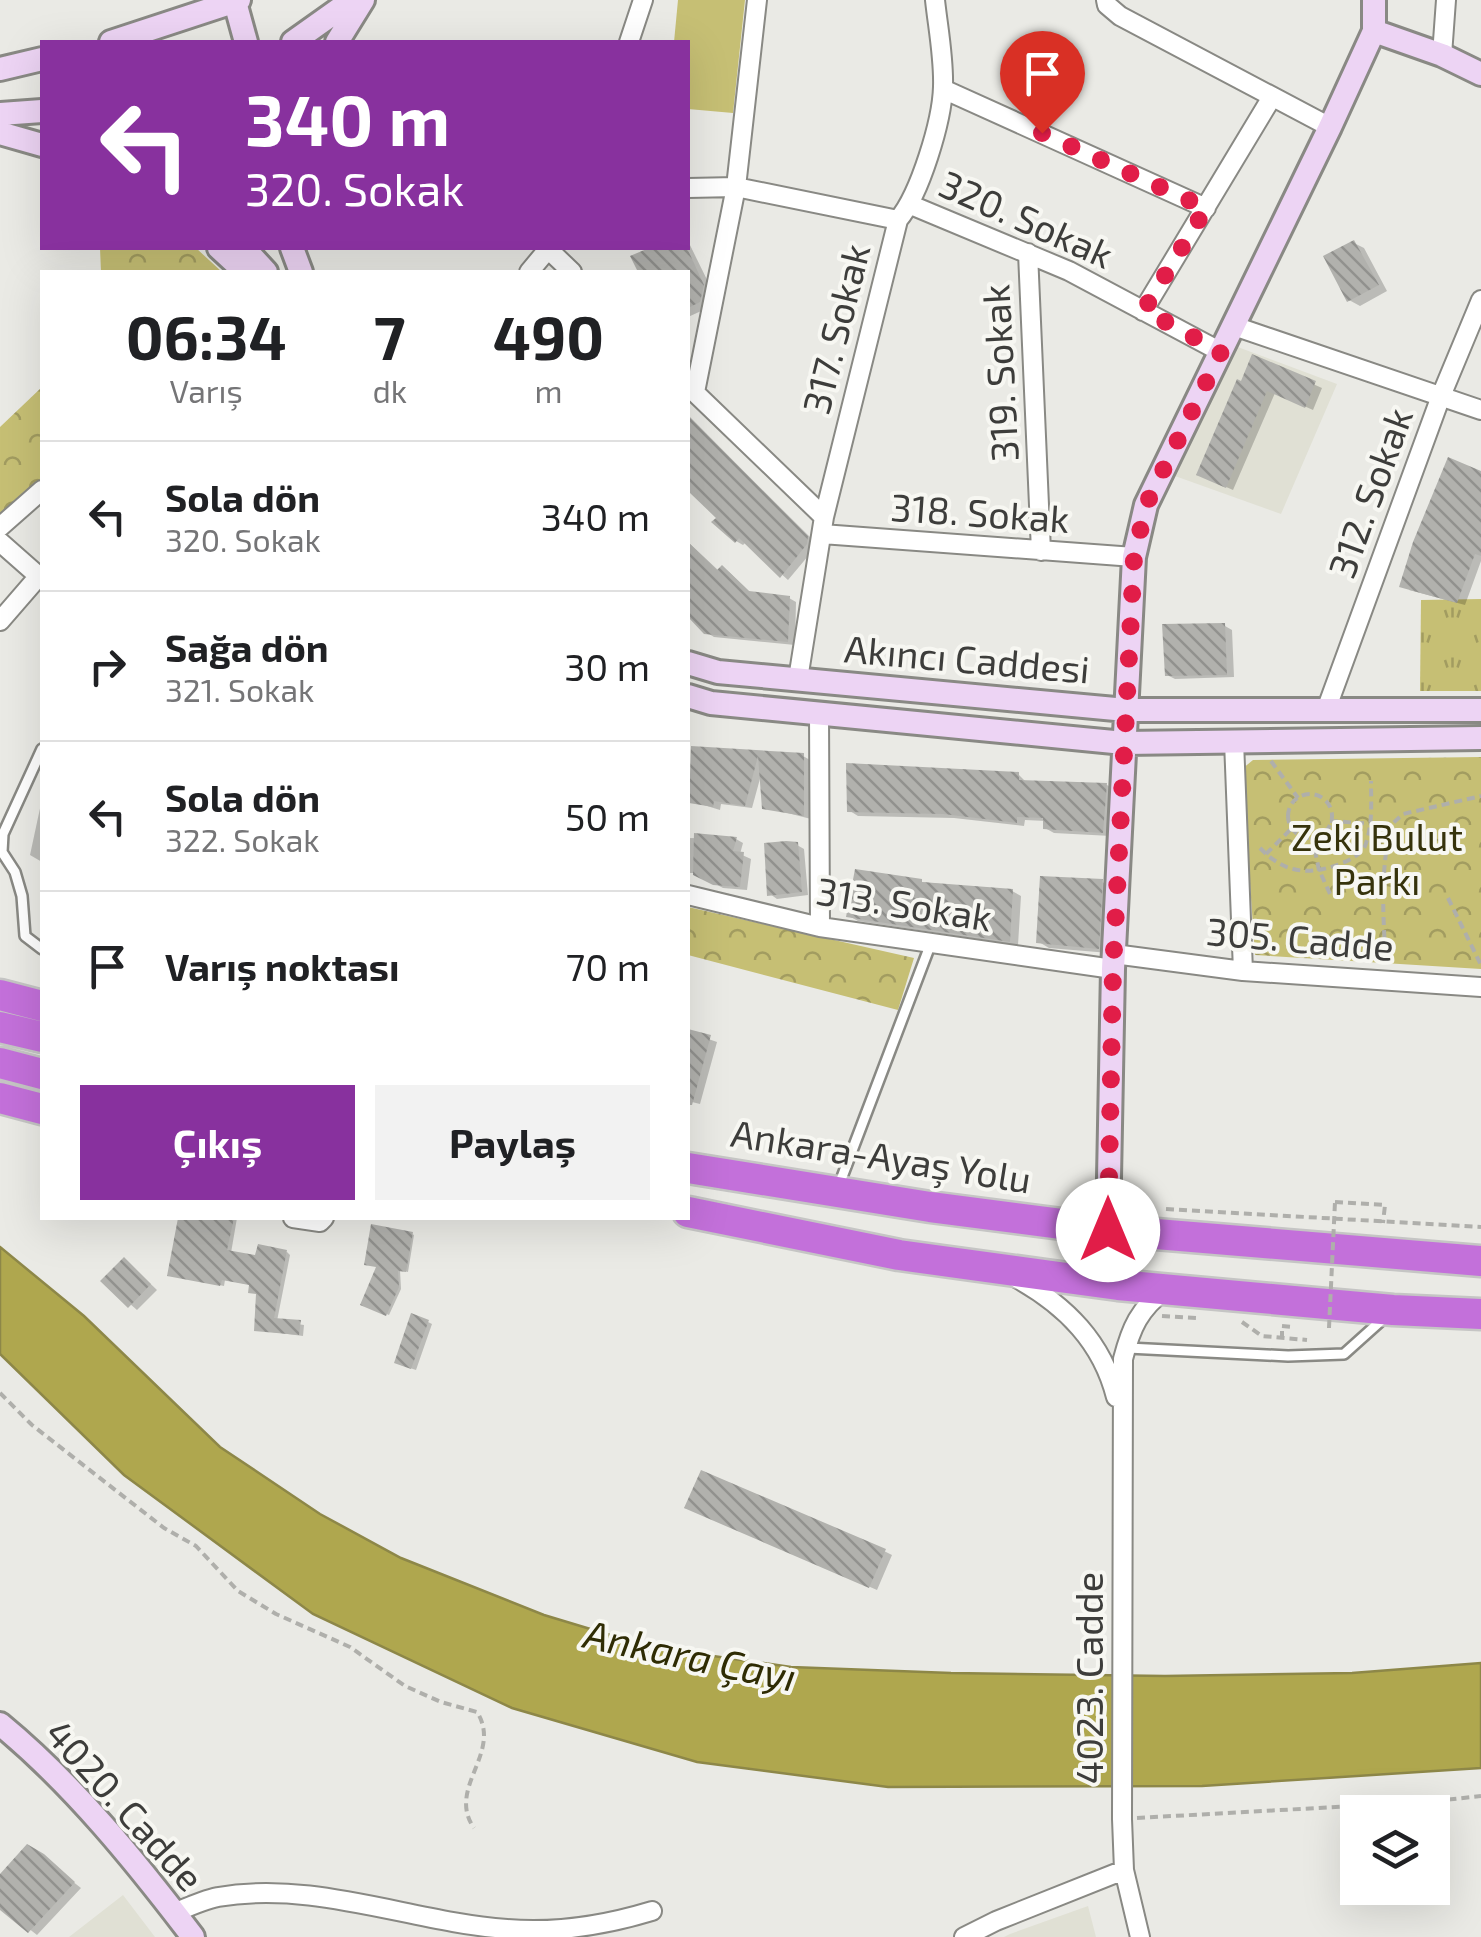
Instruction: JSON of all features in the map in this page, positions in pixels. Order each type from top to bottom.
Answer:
[{"type":"highway","points":[[0,994],[40,1005]]},
{"type":"highway","points":[[0,1027],[40,1037]]},
{"type":"highway","points":[[0,1063],[40,1073]]},
{"type":"highway","points":[[0,1098],[40,1108]]},
{"type":"highway","name":"Ankara-Ayaş Yolu","points":[[690,1168],[1108,1230],[1481,1261]]},
{"type":"highway","points":[[690,1212],[899,1255],[1002,1269],[1166,1289],[1481,1314]]},
{"type":"street","points":[[296,40],[352,0]]},
{"type":"street","points":[[338,40],[363,0]]},
{"type":"street","points":[[631,40],[642,0]]},
{"type":"street","points":[[756,0],[736,186],[691,389],[823,526]]},
{"type":"street","name":"317. Sokak","points":[[798,680],[823,526],[898,220],[911,205],[929,151],[943,88],[935,0]]},
{"type":"street","points":[[1106,0],[1120,16],[1330,128]]},
{"type":"street","points":[[1108,1230],[1113,961],[1134,558],[1146,505],[1374,31],[1374,0]]},
{"type":"street","points":[[1442,55],[1446,0]]},
{"type":"street","points":[[120,40],[237,1],[246,40]]},
{"type":"street","points":[[1374,31],[1442,55],[1481,74]]},
{"type":"street","points":[[0,69],[40,59]]},
{"type":"street","points":[[943,88],[1206,208]]},
{"type":"street","points":[[1144,310],[1272,96]]},
{"type":"street","points":[[0,114],[40,111]]},
{"type":"street","points":[[0,134],[40,144]]},
{"type":"street","points":[[690,188],[736,186],[898,220]]},
{"type":"street","name":"320. Sokak","points":[[911,205],[1028,253],[1221,352]]},
{"type":"street","points":[[221,250],[244,270]]},
{"type":"street","points":[[246,250],[264,270]]},
{"type":"street","points":[[531,270],[546,250]]},
{"type":"street","points":[[550,250],[570,270]]},
{"type":"street","name":"319. Sokak","points":[[1028,253],[1041,550]]},
{"type":"street","name":"312. Sokak","points":[[1326,710],[1441,396],[1481,300]]},
{"type":"street","points":[[1234,326],[1481,410]]},
{"type":"street","points":[[0,527],[40,492]]},
{"type":"street","name":"318. Sokak","points":[[823,526],[1134,558]]},
{"type":"street","points":[[0,542],[40,576]]},
{"type":"street","points":[[0,621],[40,578]]},
{"type":"street","name":"Akıncı Caddesi","points":[[690,663],[718,672],[1126,710],[1481,710]]},
{"type":"street","name":"Akıncı Caddesi","points":[[690,697],[711,703],[1124,742],[1481,738]]},
{"type":"street","points":[[819,713],[820,927]]},
{"type":"street","points":[[1244,971],[1245,741]]},
{"type":"street","name":"313. Sokak","points":[[690,895],[820,927],[931,943],[1113,961]]},
{"type":"street","name":"305. Cadde","points":[[1113,961],[1481,986]]},
{"type":"street","name":"4023. Cadde","points":[[1002,1269],[1052,1298],[1074,1318],[1112,1382],[1121,1417]]},
{"type":"street","name":"4023. Cadde","points":[[1140,1937],[1124,1870],[1121,1417],[1126,1348],[1138,1315],[1166,1289]]},
{"type":"street","name":"4020. Cadde","points":[[0,1724],[71,1792],[192,1937]]},
{"type":"street","points":[[964,1937],[996,1920],[1124,1870]]},
{"type":"street","points":[[174,1912],[215,1898],[270,1892],[506,1929],[550,1929],[620,1921],[652,1911]]},
{"type":"lane","points":[[40,752],[1,846],[19,883],[25,936],[40,948]]},
{"type":"lane","points":[[836,1192],[931,943]]},
{"type":"lane","points":[[1126,1348],[1288,1356],[1344,1354],[1393,1310]]},
{"type":"path","points":[[1245,741],[1298,798]]},
{"type":"path","points":[[1260,848],[1288,870],[1306,873],[1349,861],[1363,850],[1370,824],[1371,782]]},
{"type":"path","points":[[1309,794],[1322,798],[1330,809],[1330,822],[1322,834],[1300,836],[1292,828],[1288,811],[1298,798],[1309,794]]},
{"type":"path","points":[[1388,980],[1382,898],[1384,850],[1390,825],[1403,814],[1481,796]]},
{"type":"path","points":[[1330,822],[1390,825]]},
{"type":"path","points":[[1266,854],[1292,828]]},
{"type":"path","points":[[1312,837],[1319,870],[1332,898]]},
{"type":"path","points":[[1448,898],[1481,965]]},
{"type":"path","points":[[1329,1328],[1335,1202],[1385,1206],[1384,1223]]},
{"type":"path","points":[[1167,1209],[1481,1228]]},
{"type":"path","points":[[1138,1315],[1206,1318]]},
{"type":"path","points":[[1240,1320],[1262,1336],[1312,1340]]},
{"type":"path","points":[[1282,1326],[1282,1339]]},
{"type":"path","points":[[0,1393],[32,1425],[120,1494],[164,1528],[196,1546],[238,1591],[276,1614],[350,1647],[405,1686],[477,1712],[483,1721],[485,1743],[466,1796],[465,1815],[474,1828]]},
{"type":"path","points":[[1122,1810],[1407,1804],[1481,1796]]},
{"type":"shaded area","points":[[1235,346],[1337,384],[1281,514],[1175,476]]},
{"type":"shaded area","points":[[123,1895],[155,1937],[69,1937]]},
{"type":"shaded area","points":[[1088,1906],[1096,1937],[1004,1937],[1010,1934]]},
{"type":"green space","points":[[678,0],[745,0],[733,113],[690,109],[690,40],[674,40]]},
{"type":"green space","points":[[100,250],[198,250],[220,270],[101,270]]},
{"type":"green space","points":[[40,389],[40,483],[3,516],[0,514],[0,427]]},
{"type":"green space","points":[[1481,599],[1481,691],[1420,691],[1421,600]]},
{"type":"green space","name":"Zeki Bulut Parkı","points":[[1481,757],[1481,969],[1255,955],[1242,769],[1253,760]]},
{"type":"green space","points":[[690,907],[914,958],[898,1010],[690,956]]},
{"type":"water","name":"Ankara Çayı","points":[[0,1247],[84,1316],[220,1447],[320,1514],[401,1558],[544,1615],[650,1647],[791,1667],[1165,1676],[1352,1673],[1481,1663],[1481,1768],[1202,1786],[888,1787],[697,1762],[512,1708],[313,1614],[124,1475],[0,1354]]},
{"type":"building","points":[[1354,240],[1379,285],[1347,302],[1323,256]]},
{"type":"building","points":[[644,250],[688,250],[704,285],[700,302],[690,307],[690,270],[637,270],[630,256]]},
{"type":"building","points":[[1252,354],[1316,381],[1305,408],[1267,391],[1226,488],[1196,475],[1237,379],[1241,381]]},
{"type":"building","points":[[690,417],[808,536],[807,544],[780,578],[739,538],[735,543],[711,522],[716,518],[690,493]]},
{"type":"building","points":[[1448,457],[1481,471],[1481,556],[1475,554],[1457,603],[1399,587]]},
{"type":"building","points":[[690,544],[717,570],[722,565],[749,591],[790,596],[788,642],[704,634],[690,619]]},
{"type":"building","points":[[1225,623],[1227,675],[1165,676],[1162,624]]},
{"type":"building","points":[[691,746],[804,753],[804,816],[762,809],[758,756],[745,806],[714,801],[713,807],[690,803]]},
{"type":"building","points":[[846,763],[1019,772],[1019,780],[1107,783],[1103,833],[1043,829],[1043,818],[1017,817],[1017,823],[943,814],[847,812]]},
{"type":"building","points":[[694,833],[737,837],[733,851],[744,852],[740,887],[713,885],[693,875]]},
{"type":"building","points":[[798,842],[802,892],[767,896],[764,843]]},
{"type":"building","points":[[855,869],[922,882],[1013,889],[1010,942],[846,917]]},
{"type":"building","points":[[1040,876],[1103,879],[1099,949],[1036,943]]},
{"type":"building","points":[[690,1030],[711,1035],[690,1105]]},
{"type":"building","points":[[178,1220],[234,1220],[227,1250],[255,1255],[258,1244],[287,1250],[274,1318],[301,1320],[299,1335],[254,1331],[256,1294],[248,1293],[249,1285],[222,1280],[220,1286],[167,1276]]},
{"type":"building","points":[[371,1224],[413,1232],[406,1272],[398,1271],[399,1287],[386,1316],[360,1305],[376,1267],[364,1265]]},
{"type":"building","points":[[124,1257],[151,1284],[128,1308],[100,1281]]},
{"type":"building","points":[[411,1313],[429,1320],[411,1369],[394,1363]]},
{"type":"building","points":[[701,1470],[886,1549],[869,1588],[684,1508]]},
{"type":"building","points":[[27,1844],[75,1882],[28,1933],[0,1910],[0,1874]]},
{"type":"route","points":[[1042,133],[1206,208],[1144,310],[1221,352],[1146,505],[1134,558],[1113,969],[1108,1230]]}]
